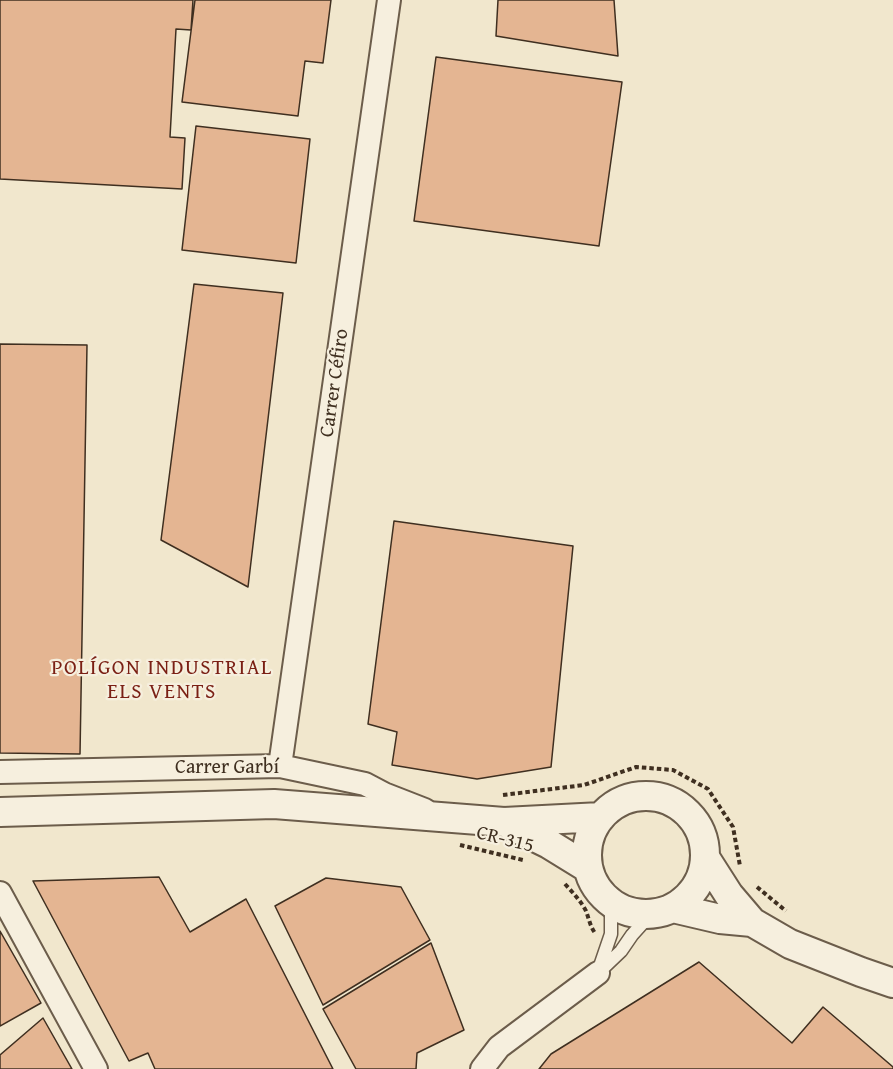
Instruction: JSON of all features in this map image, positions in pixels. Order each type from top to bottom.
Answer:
[{"type":"street","name":"Carrer Céfiro","points":[[280,766],[389,0]]},
{"type":"street","name":"Carrer Garbí","points":[[0,772],[280,766],[365,784],[384,794],[447,818]]},
{"type":"street","points":[[661,911],[690,896],[701,879],[706,859],[704,840],[697,823],[685,809],[669,800],[651,796],[632,797],[615,804],[601,817],[592,832],[587,850],[588,868],[601,894],[611,903],[630,912],[661,911],[752,922]]},
{"type":"street","points":[[0,812],[274,804],[504,822],[601,817]]},
{"type":"street","points":[[504,822],[549,844],[588,868]]},
{"type":"street","points":[[706,859],[729,895],[752,922],[790,944],[893,983]]},
{"type":"street","points":[[0,893],[96,1069]]},
{"type":"street","points":[[482,1069],[499,1047],[598,972]]},
{"type":"lane","points":[[598,972],[610,934],[611,903]]},
{"type":"lane","points":[[598,972],[621,951],[632,935],[661,911]]},
{"type":"path","name":"CR-315","points":[[447,818],[450,840],[455,843],[531,862]]},
{"type":"path","points":[[558,879],[579,900],[587,913],[591,928],[607,946]]},
{"type":"building","points":[[0,0],[193,0],[191,30],[176,29],[170,137],[185,138],[182,189],[0,179]]},
{"type":"building","points":[[195,0],[331,0],[323,63],[305,61],[298,116],[182,102]]},
{"type":"building","points":[[498,0],[614,0],[618,56],[496,36]]},
{"type":"building","points":[[436,57],[622,82],[599,246],[414,221]]},
{"type":"building","points":[[196,126],[310,139],[296,263],[182,250]]},
{"type":"building","points":[[194,284],[283,293],[248,587],[161,540]]},
{"type":"building","points":[[0,344],[87,345],[80,754],[0,753]]},
{"type":"building","points":[[394,521],[573,546],[551,767],[477,779],[392,765],[397,732],[368,724]]},
{"type":"building","points":[[159,877],[190,932],[246,899],[333,1069],[155,1069],[148,1053],[129,1061],[33,881]]},
{"type":"building","points":[[326,878],[401,887],[430,940],[323,1005],[275,906]]},
{"type":"building","points":[[0,931],[41,1003],[0,1026]]},
{"type":"building","points":[[431,943],[464,1030],[417,1053],[416,1069],[356,1069],[323,1009]]},
{"type":"building","points":[[699,962],[792,1043],[823,1007],[893,1069],[539,1069],[551,1054]]},
{"type":"building","points":[[43,1018],[72,1069],[0,1069],[0,1055]]},
{"type":"district","name":"POLÍGON INDUSTRIAL ELS VENTS","points":[[162,681]]}]
